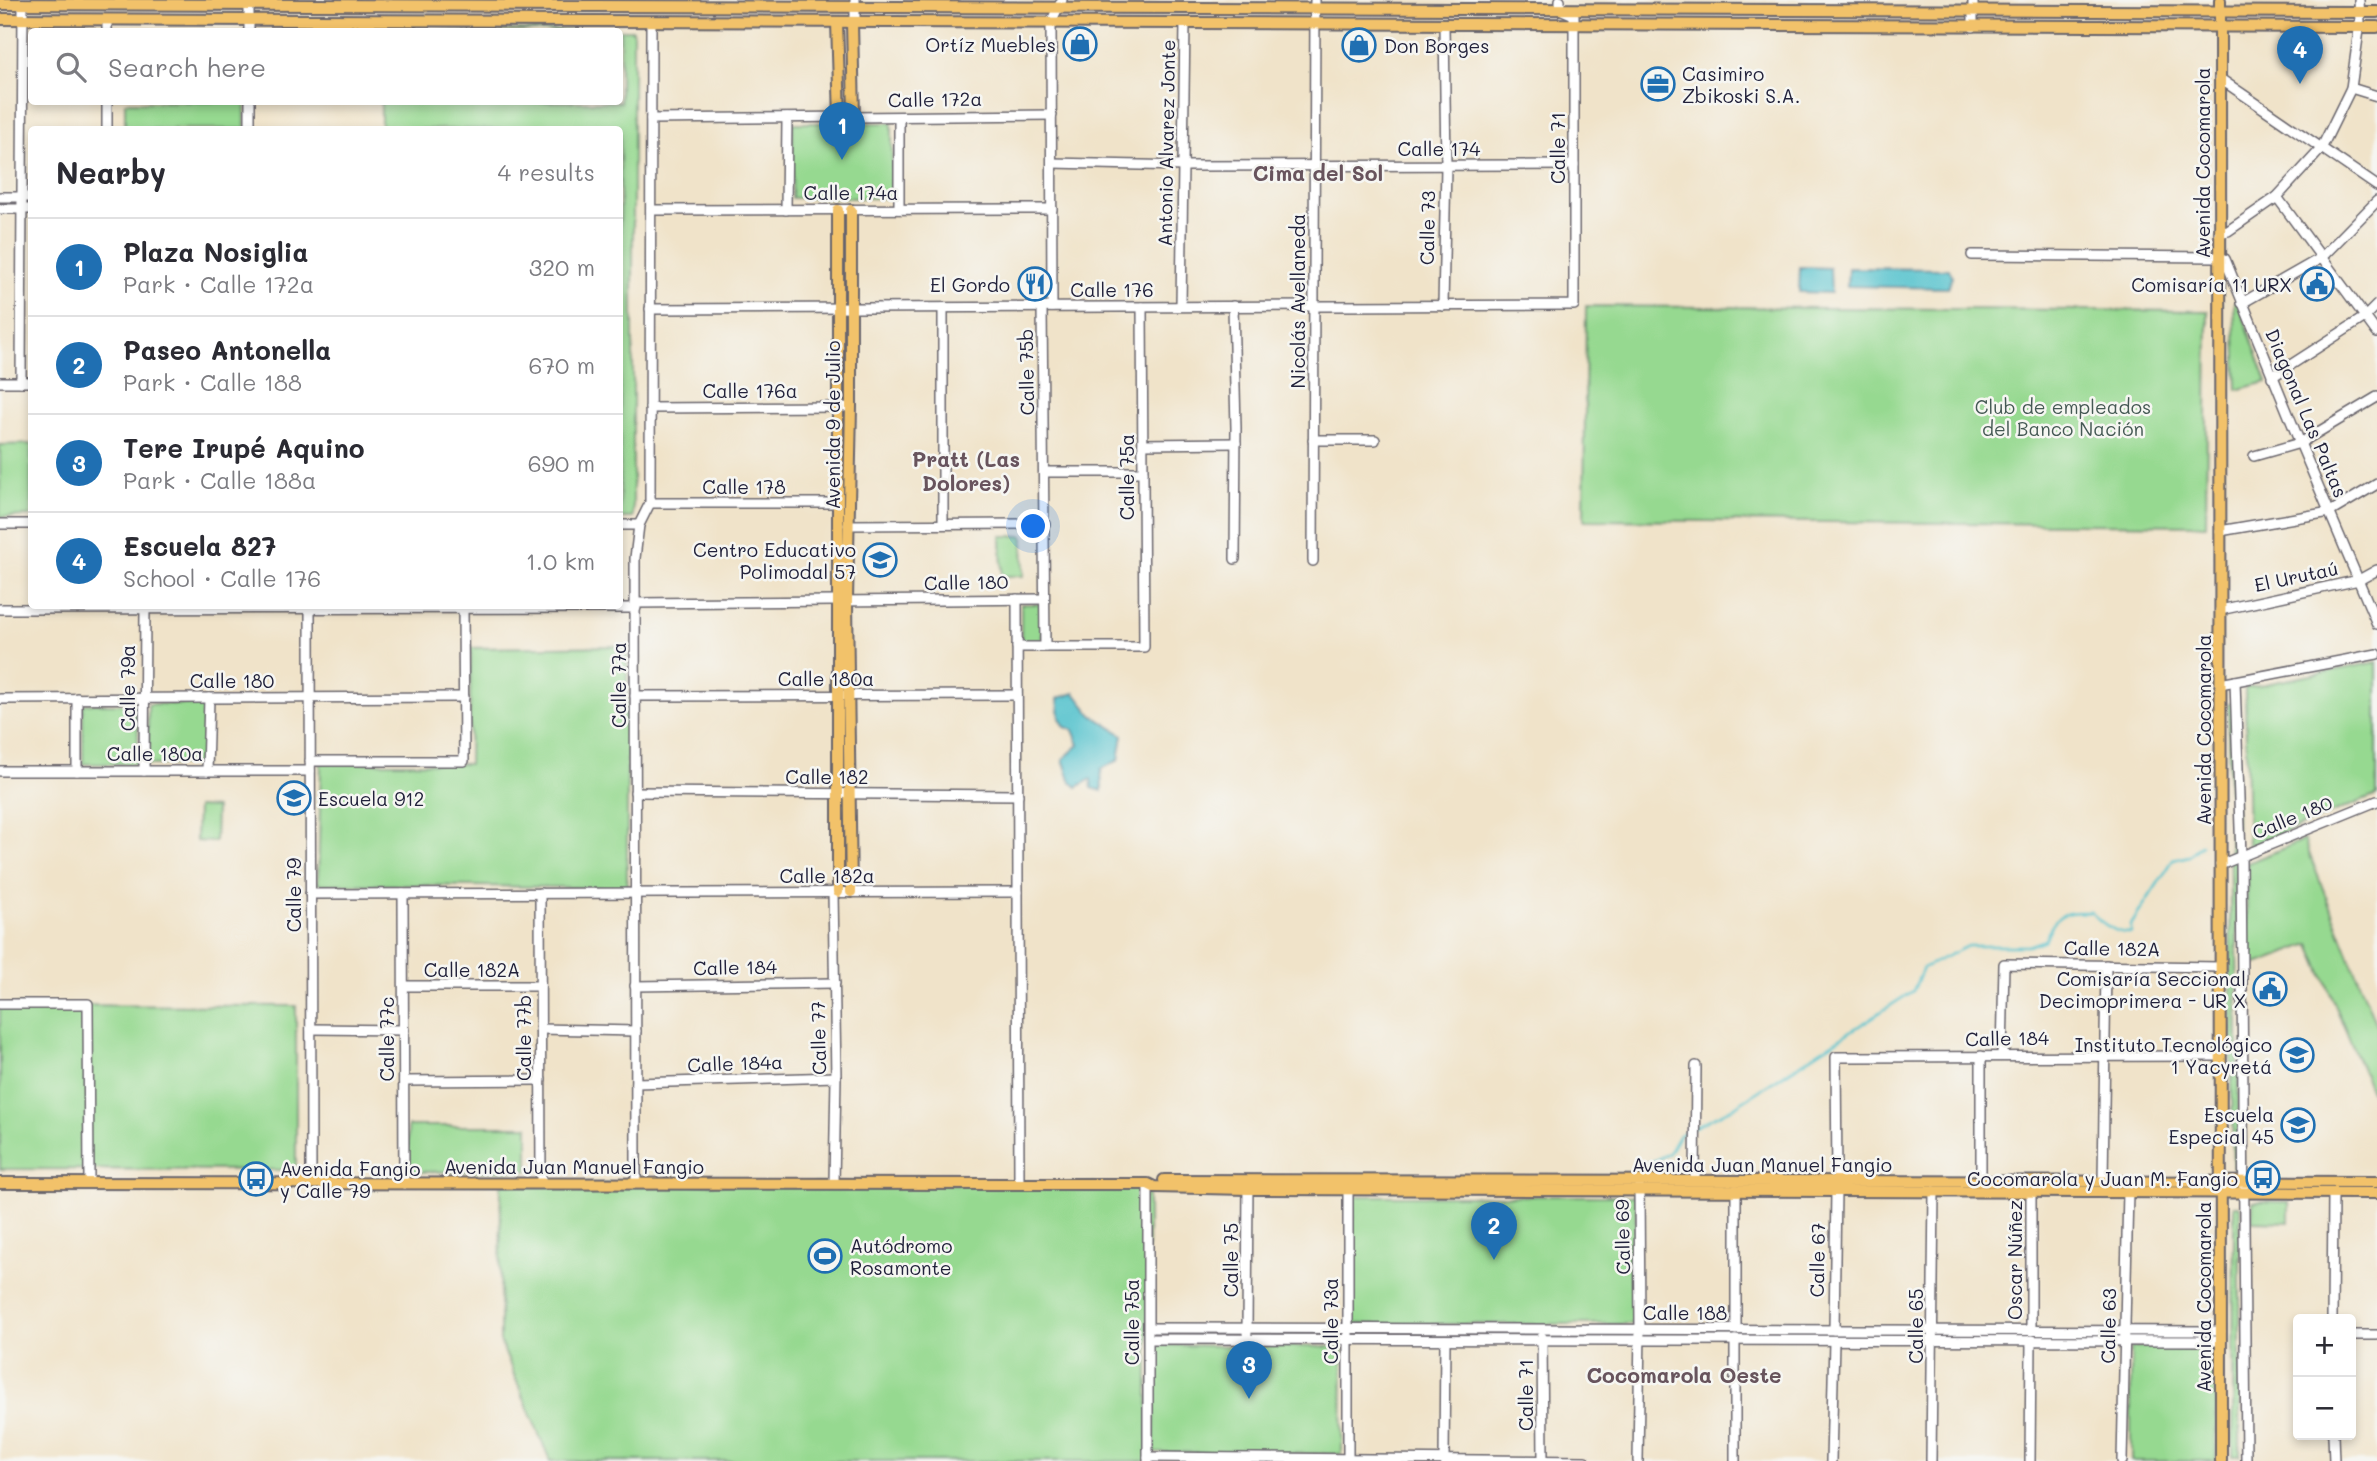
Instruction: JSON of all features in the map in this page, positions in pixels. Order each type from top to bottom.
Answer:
[{"type":"main road","points":[[0,4],[2100,5],[2360,6],[2377,12]]},
{"type":"main road","name":"Avenida Cocomarola","points":[[2220,6],[2221,1461]]},
{"type":"main road","points":[[0,19],[107,26],[651,21],[2377,27]]},
{"type":"main road","points":[[837,22],[840,118]]},
{"type":"main road","points":[[853,22],[853,117]]},
{"type":"main road","name":"Avenida 9 de Julio","points":[[835,892],[838,695],[848,525],[851,407],[838,210]]},
{"type":"main road","name":"Avenida 9 de Julio","points":[[851,210],[838,407],[838,503],[850,695],[851,892]]},
{"type":"main road","name":"Avenida Juan Manuel Fangio","points":[[0,1183],[1148,1184],[1153,1180],[1248,1185],[1638,1185],[1736,1190],[1981,1182],[2103,1182],[2221,1188]]},
{"type":"main road","name":"Avenida Juan Manuel Fangio","points":[[1638,1185],[1695,1180],[1934,1191],[2127,1191],[2377,1182]]},
{"type":"main road","name":"Avenida Juan Manuel Fangio","points":[[2244,1188],[2377,1193]]},
{"type":"street","points":[[853,22],[855,3]]},
{"type":"street","points":[[1051,22],[1061,3]]},
{"type":"street","points":[[0,382],[26,382],[23,4]]},
{"type":"street","name":"Nicolás Avellaneda","points":[[1313,561],[1315,4]]},
{"type":"street","points":[[249,5],[249,26]]},
{"type":"street","points":[[1560,5],[1574,15],[1574,24]]},
{"type":"street","points":[[1972,5],[1973,27]]},
{"type":"street","points":[[2220,233],[2228,231],[2277,197],[2321,149],[2351,88],[2360,6]]},
{"type":"street","name":"Calle 77a","points":[[636,1184],[635,558],[639,525],[650,503],[651,21]]},
{"type":"street","name":"Calle 75b","points":[[1045,647],[1047,307],[1052,209],[1051,22]]},
{"type":"street","name":"Antonio Alvarez Jonte","points":[[1181,306],[1185,23]]},
{"type":"street","name":"Calle 73","points":[[1443,306],[1446,166],[1444,23]]},
{"type":"street","name":"Calle 71","points":[[1574,24],[1574,305]]},
{"type":"street","points":[[2219,78],[2377,186]]},
{"type":"street","points":[[2351,88],[2377,96]]},
{"type":"street","points":[[107,105],[107,126]]},
{"type":"street","points":[[250,105],[250,126]]},
{"type":"street","name":"Calle 172a","points":[[651,119],[1052,116]]},
{"type":"street","points":[[899,117],[899,209]]},
{"type":"street","points":[[786,118],[786,210]]},
{"type":"street","name":"Calle 174","points":[[1052,163],[1184,166],[1574,165]]},
{"type":"street","points":[[0,197],[26,197]]},
{"type":"street","points":[[2277,197],[2377,333]]},
{"type":"street","points":[[2242,303],[2321,258],[2377,201]]},
{"type":"street","points":[[0,209],[26,209]]},
{"type":"street","name":"Calle 174a","points":[[651,210],[1052,209]]},
{"type":"street","points":[[1972,255],[2220,257]]},
{"type":"street","name":"Diagonal Las Paltas","points":[[2220,257],[2225,259],[2377,624]]},
{"type":"street","name":"Calle 176","points":[[650,309],[1574,305]]},
{"type":"street","points":[[2272,377],[2365,317],[2377,305]]},
{"type":"street","points":[[1233,306],[1235,559]]},
{"type":"street","name":"Calle 75a","points":[[1045,647],[1144,646],[1142,307]]},
{"type":"street","points":[[943,308],[943,524]]},
{"type":"street","points":[[2254,456],[2300,443],[2377,397]]},
{"type":"street","name":"Calle 176a","points":[[650,408],[851,407]]},
{"type":"street","points":[[1313,440],[1375,440]]},
{"type":"street","points":[[1143,444],[1236,443]]},
{"type":"street","points":[[1045,472],[1143,472]]},
{"type":"street","points":[[2220,531],[2330,512],[2377,484]]},
{"type":"street","name":"Calle 178","points":[[650,503],[838,503]]},
{"type":"street","points":[[0,524],[28,524]]},
{"type":"street","points":[[848,525],[1045,524]]},
{"type":"street","points":[[623,525],[639,525]]},
{"type":"street","name":"El Urutaú","points":[[2220,610],[2359,580],[2377,570]]},
{"type":"street","points":[[1017,599],[1019,1183]]},
{"type":"street","name":"Calle 180","points":[[623,605],[1044,599]]},
{"type":"street","name":"Calle 180","points":[[0,609],[28,609]]},
{"type":"street","name":"Calle 79a","points":[[144,771],[145,609]]},
{"type":"street","name":"Calle 79","points":[[310,609],[311,1184]]},
{"type":"street","points":[[463,609],[464,697]]},
{"type":"street","points":[[1017,647],[1045,647]]},
{"type":"street","points":[[2220,684],[2377,654]]},
{"type":"street","points":[[2235,681],[2241,857],[2246,1461]]},
{"type":"street","name":"Calle 180a","points":[[635,696],[1017,695]]},
{"type":"street","name":"Calle 180","points":[[0,699],[464,697]]},
{"type":"street","name":"Calle 180a","points":[[0,771],[207,771],[464,761],[464,697]]},
{"type":"street","points":[[76,771],[77,698]]},
{"type":"street","points":[[207,771],[209,698]]},
{"type":"street","name":"Calle 182","points":[[635,792],[1018,795]]},
{"type":"street","name":"Calle 180","points":[[2220,865],[2377,801]]},
{"type":"street","name":"Calle 182a","points":[[635,893],[1018,891]]},
{"type":"street","name":"Calle 77","points":[[834,1183],[835,892]]},
{"type":"street","name":"Calle 77b","points":[[540,893],[541,1183]]},
{"type":"street","points":[[310,894],[635,893]]},
{"type":"street","name":"Calle 77c","points":[[403,894],[404,1184]]},
{"type":"street","name":"Calle 182A","points":[[2002,1055],[2004,964],[2220,967]]},
{"type":"street","points":[[2103,1182],[2106,965]]},
{"type":"street","name":"Calle 184","points":[[635,986],[835,983]]},
{"type":"street","name":"Calle 182A","points":[[404,986],[540,986]]},
{"type":"street","points":[[0,1004],[88,1004],[89,1183]]},
{"type":"street","points":[[311,1029],[404,1030]]},
{"type":"street","points":[[540,1029],[636,1031]]},
{"type":"street","points":[[1981,1056],[1981,1182]]},
{"type":"street","name":"Calle 184","points":[[1836,1057],[2220,1056]]},
{"type":"street","name":"Calle 67","points":[[1834,1330],[1836,1057]]},
{"type":"street","points":[[1695,1180],[1696,1066]]},
{"type":"street","name":"Calle 184a","points":[[636,1083],[836,1077]]},
{"type":"street","points":[[404,1081],[541,1080]]},
{"type":"street","name":"Calle 75a","points":[[1148,1184],[1148,1459]]},
{"type":"street","name":"Calle 75","points":[[1247,1340],[1248,1185]]},
{"type":"street","name":"Calle 73a","points":[[1348,1185],[1348,1460]]},
{"type":"street","name":"Calle 69","points":[[1638,1185],[1638,1461]]},
{"type":"street","points":[[1735,1330],[1736,1190]]},
{"type":"street","name":"Calle 65","points":[[1931,1461],[1934,1191]]},
{"type":"street","name":"Oscar Núñez","points":[[2030,1461],[2031,1191]]},
{"type":"street","name":"Calle 63","points":[[2122,1461],[2127,1191]]},
{"type":"street","points":[[2332,1314],[2333,1193]]},
{"type":"street","name":"Calle 188","points":[[1149,1328],[1933,1330],[2125,1341],[2221,1336]]},
{"type":"street","name":"Calle 71","points":[[1543,1329],[1543,1460]]},
{"type":"street","name":"Calle 188","points":[[1149,1339],[1933,1341],[2126,1330],[2221,1336]]},
{"type":"street","points":[[2356,1335],[2377,1335]]},
{"type":"street","points":[[1444,1461],[1445,1340]]},
{"type":"street","points":[[1735,1340],[1735,1461]]},
{"type":"street","points":[[1831,1461],[1833,1341]]},
{"type":"street","points":[[2333,1440],[2334,1461]]},
{"type":"street","points":[[1148,1459],[1585,1461]]},
{"type":"green space","points":[[623,30],[633,30],[633,518],[623,518],[623,126],[381,126],[381,105],[623,105]]},
{"type":"green space","points":[[125,105],[245,105],[245,126],[125,126]]},
{"type":"green space","points":[[793,123],[892,123],[892,198],[792,198]]},
{"type":"green space","points":[[2234,302],[2238,302],[2267,382],[2237,390]]},
{"type":"green space","name":"Club de empleados del Banco Nación","points":[[1586,306],[2208,311],[2206,525],[1584,520]]},
{"type":"green space","points":[[28,444],[28,516],[0,517],[0,445]]},
{"type":"green space","points":[[1001,536],[1023,536],[1024,576],[1002,576]]},
{"type":"green space","points":[[1021,604],[1042,604],[1042,643],[1021,644]]},
{"type":"green space","points":[[627,646],[627,888],[318,884],[321,762],[469,764],[471,648]]},
{"type":"green space","points":[[2377,662],[2377,795],[2248,847],[2245,688]]},
{"type":"green space","points":[[2235,703],[2239,1178],[2233,1178],[2228,704]]},
{"type":"green space","points":[[83,704],[138,704],[138,764],[83,764]]},
{"type":"green space","points":[[148,704],[204,704],[204,765],[148,765]]},
{"type":"green space","points":[[197,807],[216,808],[215,842],[196,841]]},
{"type":"green space","points":[[2304,840],[2377,1028],[2377,1106],[2310,944],[2246,968],[2247,863]]},
{"type":"green space","points":[[0,1005],[296,1006],[296,1170],[0,1169]]},
{"type":"green space","points":[[408,1126],[528,1126],[528,1171],[408,1172]]},
{"type":"green space","name":"Autódromo Rosamonte","points":[[501,1184],[1148,1184],[1148,1461],[550,1461],[500,1341]]},
{"type":"green space","points":[[1353,1196],[1636,1196],[1635,1324],[1353,1324]]},
{"type":"green space","points":[[2253,1201],[2289,1202],[2289,1222],[2252,1221]]},
{"type":"green space","points":[[2234,1206],[2240,1206],[2240,1456],[2233,1456]]},
{"type":"green space","points":[[1156,1345],[1343,1347],[1342,1454],[1154,1452]]},
{"type":"green space","points":[[2131,1347],[2217,1347],[2216,1461],[2131,1461]]},
{"type":"water","points":[[1800,267],[1830,268],[1831,293],[1799,292]]},
{"type":"water","points":[[1848,268],[1949,269],[1952,277],[1948,288],[1847,286]]},
{"type":"water","points":[[1075,693],[1092,715],[1123,735],[1119,760],[1101,769],[1102,791],[1092,788],[1091,779],[1077,787],[1071,782],[1063,759],[1079,745],[1073,730],[1065,727],[1060,718],[1058,698]]},
{"type":"waterway","points":[[1643,1166],[1668,1154],[1679,1135],[1732,1108],[1913,991],[1923,968],[1968,946],[2028,946],[2045,940],[2057,919],[2074,912],[2091,912],[2109,927],[2131,933],[2131,925],[2173,860],[2189,856],[2201,845]]},
{"type":"place","name":"Ortíz Muebles","points":[[1080,44]]},
{"type":"place","name":"Don Borges","points":[[1359,45]]},
{"type":"place","name":"Casimiro Zbikoski S.A.","points":[[1658,84]]},
{"type":"place","name":"Escuela 827","points":[[2300,84]]},
{"type":"place","name":"Plaza Nosiglia","points":[[842,160]]},
{"type":"place","name":"El Gordo","points":[[1035,284]]},
{"type":"place","name":"Comisaría 11 URX","points":[[2317,284]]},
{"type":"place","name":"Centro Educativo Polimodal 57","points":[[880,560]]},
{"type":"place","name":"Escuela 912","points":[[294,798]]},
{"type":"place","name":"Comisaría Seccional Decimoprimera - UR X","points":[[2270,989]]},
{"type":"place","name":"Instituto Tecnológico 1 Yacyretá","points":[[2297,1055]]},
{"type":"place","name":"Escuela Especial 45","points":[[2298,1125]]},
{"type":"place","name":"Cocomarola y Juan M. Fangio","points":[[2263,1178]]},
{"type":"place","name":"Avenida Fangio y Calle 79","points":[[256,1179]]},
{"type":"place","name":"Autódromo Rosamonte","points":[[825,1256]]},
{"type":"place","name":"Paseo Antonella","points":[[1494,1260]]},
{"type":"place","name":"Tere Irupé Aquino","points":[[1249,1399]]},
{"type":"district","name":"Cima del Sol","points":[[1318,172]]},
{"type":"district","name":"Pratt (Las Dolores)","points":[[966,470]]},
{"type":"district","name":"Cocomarola Oeste","points":[[1684,1374]]}]
